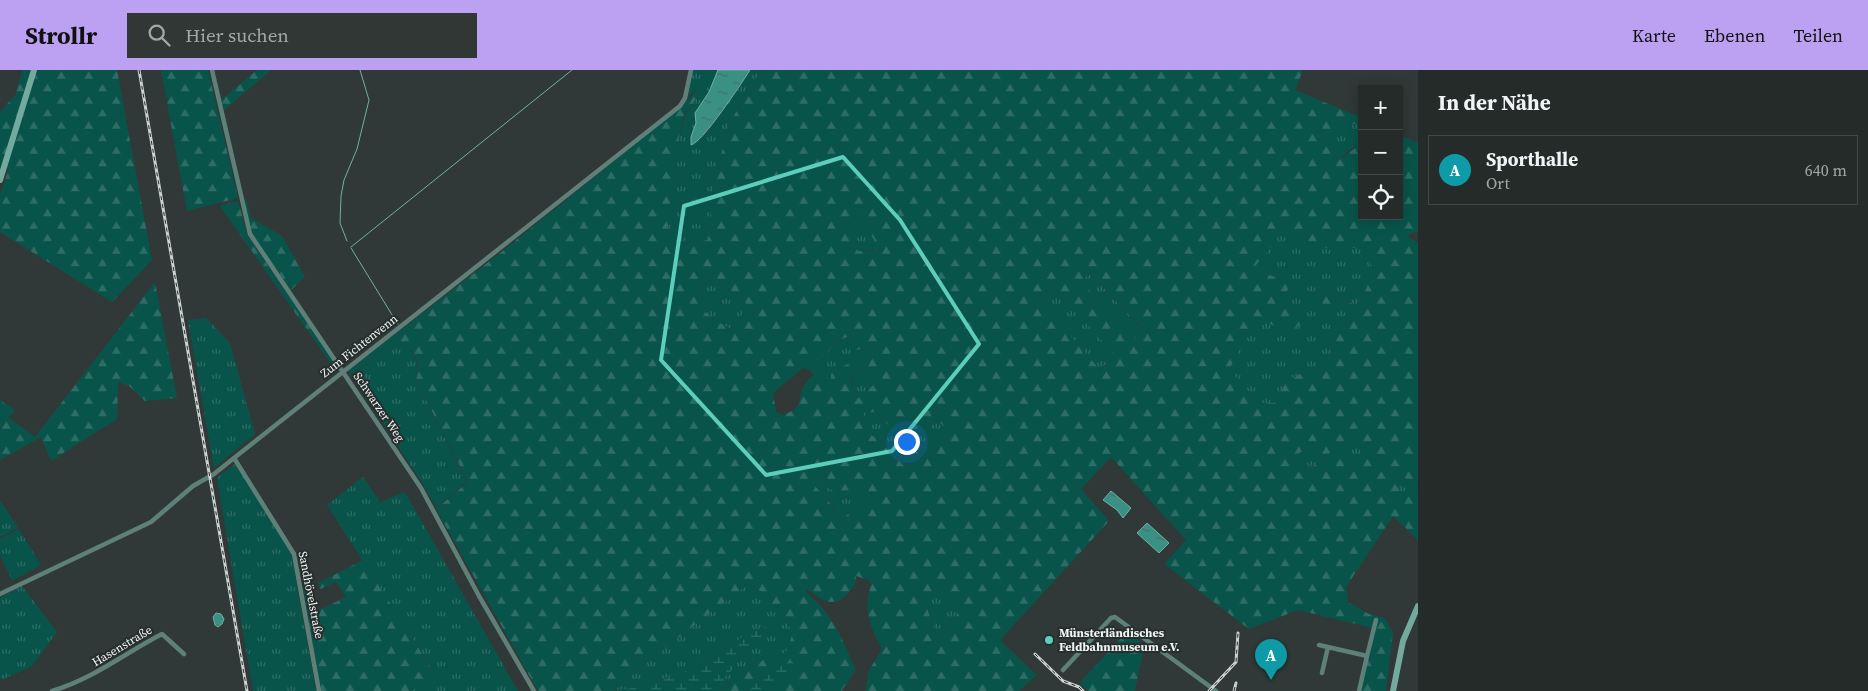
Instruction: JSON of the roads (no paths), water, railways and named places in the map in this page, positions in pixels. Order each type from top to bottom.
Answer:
[{"type":"street","points":[[0,180],[34,70]]},
{"type":"street","name":"Schwarzer Weg","points":[[212,70],[250,234],[421,488],[534,691]]},
{"type":"street","name":"Zum Fichtenvenn","points":[[0,594],[151,522],[193,486],[214,474],[680,106],[685,98],[691,70]]},
{"type":"street","name":"Sandhövelstraße","points":[[234,458],[294,554],[319,691]]},
{"type":"street","points":[[1393,691],[1403,641],[1418,606]]},
{"type":"street","points":[[1063,670],[1110,618],[1115,616],[1216,691]]},
{"type":"street","points":[[1359,691],[1376,620]]},
{"type":"street","name":"Hasenstraße","points":[[52,691],[65,689],[91,676],[142,644],[162,634],[184,654]]},
{"type":"street","points":[[1319,645],[1367,656]]},
{"type":"street","points":[[1322,673],[1328,647]]},
{"type":"water","points":[[718,70],[750,70],[713,124],[691,145],[691,137],[696,123],[695,113],[709,92]]},
{"type":"water","points":[[1111,491],[1131,508],[1123,518],[1117,510],[1103,500]]},
{"type":"water","points":[[1147,523],[1169,543],[1159,553],[1137,533]]},
{"type":"water","points":[[216,613],[221,614],[224,619],[218,627],[215,625],[213,617]]},
{"type":"waterway","points":[[347,241],[340,223],[341,196],[344,180],[357,149],[369,100],[360,70]]},
{"type":"waterway","points":[[351,247],[572,70]]},
{"type":"waterway","points":[[351,248],[394,318]]},
{"type":"railway","points":[[139,70],[247,691]]},
{"type":"railway","points":[[1209,691],[1236,662],[1238,633]]},
{"type":"railway","points":[[1035,654],[1063,681],[1079,687],[1083,691]]},
{"type":"railway","points":[[1234,691],[1236,683]]},
{"type":"place","name":"Münsterländisches Feldbahnmuseum e.V.","points":[[1049,640]]},
{"type":"place","name":"Sporthalle","points":[[1271,680]]}]
